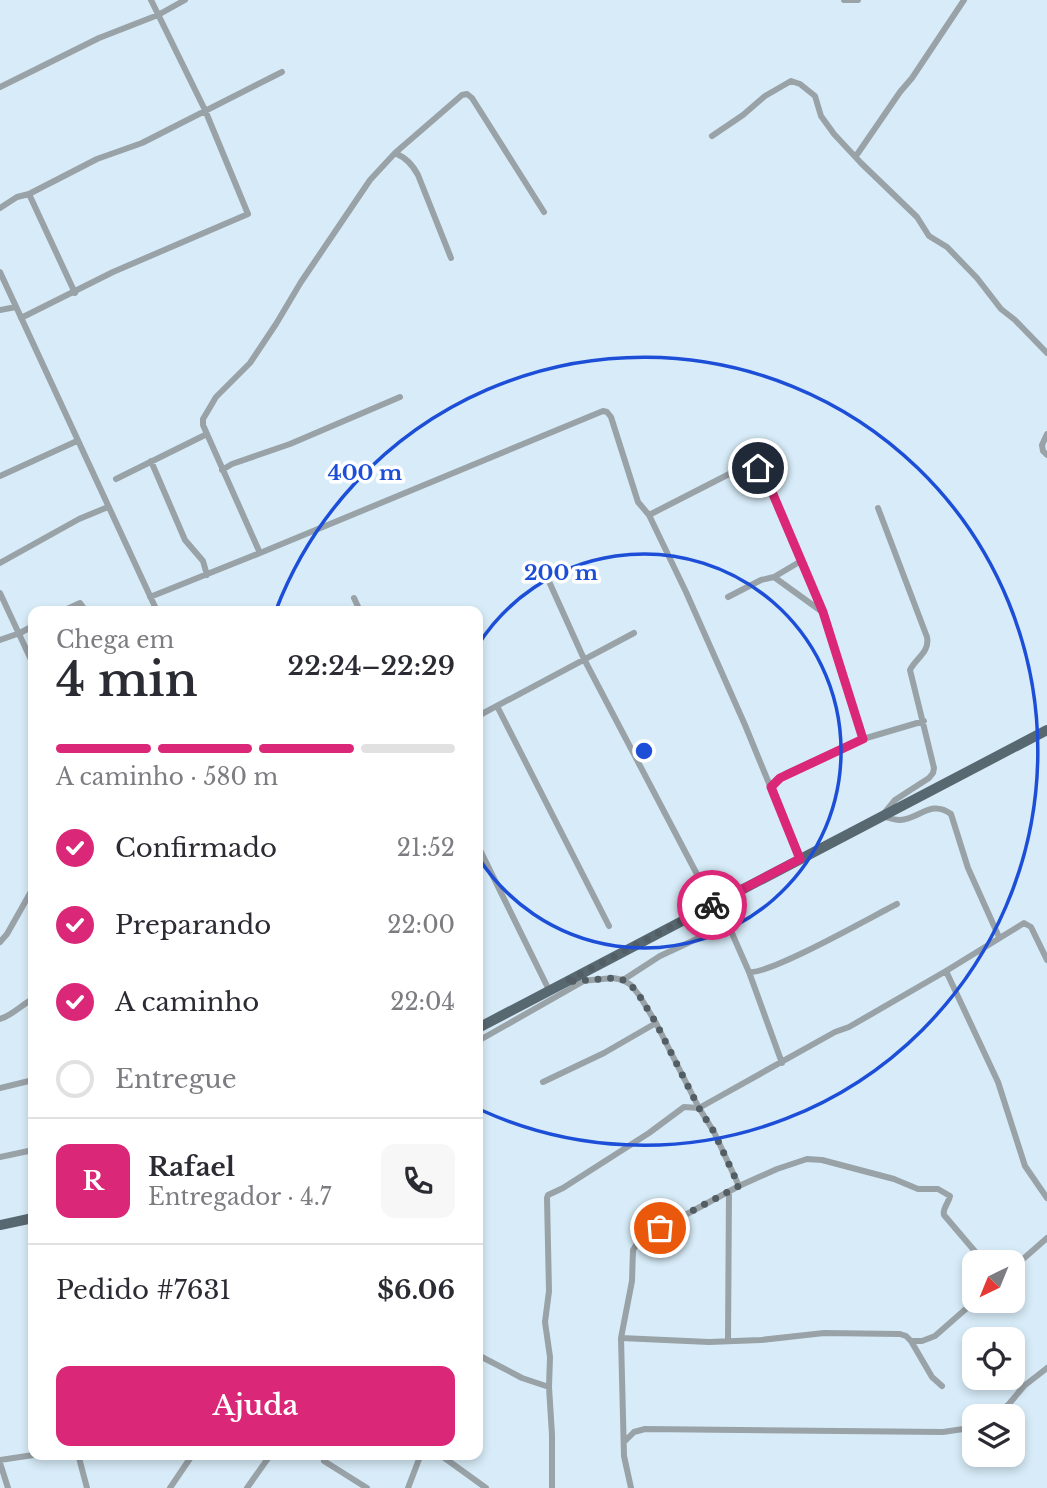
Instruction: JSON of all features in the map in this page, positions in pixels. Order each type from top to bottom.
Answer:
[{"type":"main road","points":[[483,1025],[1047,730]]},
{"type":"main road","points":[[0,1225],[28,1219]]},
{"type":"street","points":[[21,318],[113,272],[248,214],[205,110],[151,0]]},
{"type":"street","points":[[0,87],[99,38],[158,15],[185,0]]},
{"type":"street","points":[[844,0],[858,0]]},
{"type":"street","points":[[856,156],[964,0]]},
{"type":"street","points":[[0,208],[97,159],[142,143],[282,72]]},
{"type":"street","points":[[712,136],[765,96],[795,81],[815,96],[821,116],[834,134],[916,217],[929,236],[947,247],[977,278],[995,303],[1047,353]]},
{"type":"street","points":[[260,554],[203,425],[203,419],[216,397],[250,363],[370,180],[395,153],[462,95],[467,94],[544,212]]},
{"type":"street","points":[[395,153],[404,157],[418,175],[451,258]]},
{"type":"street","points":[[29,194],[75,293]]},
{"type":"street","points":[[0,272],[154,606]]},
{"type":"street","points":[[0,310],[16,307]]},
{"type":"street","points":[[222,470],[400,397]]},
{"type":"street","points":[[150,597],[603,411],[607,412],[611,417],[638,502],[649,515],[729,688],[800,859]]},
{"type":"street","points":[[116,479],[207,434]]},
{"type":"street","points":[[1047,434],[1042,445],[1047,455]]},
{"type":"street","points":[[0,476],[77,441]]},
{"type":"street","points":[[151,461],[185,540],[203,561],[207,575]]},
{"type":"street","points":[[649,515],[739,469],[758,468],[764,473],[823,612],[863,739]]},
{"type":"street","points":[[0,563],[79,519],[108,507]]},
{"type":"street","points":[[878,508],[927,637],[926,651],[909,670],[934,768],[933,773],[895,800],[882,816],[904,820],[929,809],[939,808],[951,814],[968,868],[999,937]]},
{"type":"street","points":[[728,597],[761,580],[774,577],[802,561]]},
{"type":"street","points":[[542,566],[584,659],[700,880]]},
{"type":"street","points":[[774,577],[823,612]]},
{"type":"street","points":[[0,593],[28,652]]},
{"type":"street","points":[[354,598],[358,606]]},
{"type":"street","points":[[0,640],[28,629]]},
{"type":"street","points":[[483,713],[634,633]]},
{"type":"street","points":[[497,706],[608,926]]},
{"type":"street","points":[[771,787],[787,773],[863,739],[924,721]]},
{"type":"street","points":[[483,856],[549,990]]},
{"type":"street","points":[[0,942],[28,897]]},
{"type":"street","points":[[749,972],[754,973],[777,965],[897,904]]},
{"type":"street","points":[[552,1488],[550,1357],[545,1322],[549,1291],[548,1195],[649,1133],[684,1107],[699,1108],[835,1032],[849,1027],[1024,923],[1031,927],[1047,960]]},
{"type":"street","points":[[623,980],[660,956],[726,928],[731,931],[749,972],[782,1063]]},
{"type":"street","points":[[946,971],[998,1082],[1025,1166],[1047,1198]]},
{"type":"street","points":[[565,982],[613,978],[631,985],[656,1023],[714,1132],[739,1186]]},
{"type":"street","points":[[483,1038],[584,981]]},
{"type":"street","points":[[0,1019],[10,1016],[28,1002]]},
{"type":"street","points":[[543,1082],[598,1056],[656,1023]]},
{"type":"street","points":[[0,1088],[28,1081]]},
{"type":"street","points":[[0,1157],[28,1151]]},
{"type":"street","points":[[631,1488],[625,1462],[621,1338],[632,1281],[632,1256],[635,1245],[646,1236],[739,1186],[777,1169],[813,1159],[894,1179],[918,1189],[938,1189],[945,1192],[950,1196],[950,1201],[943,1212],[944,1215],[974,1250]]},
{"type":"street","points":[[728,1341],[729,1191]]},
{"type":"street","points":[[1026,1257],[1047,1238]]},
{"type":"street","points":[[911,1341],[922,1341],[935,1336],[962,1312]]},
{"type":"street","points":[[621,1338],[698,1342],[761,1340],[824,1333],[900,1334],[911,1341],[932,1377],[942,1386]]},
{"type":"street","points":[[483,1358],[522,1378],[549,1387]]},
{"type":"street","points":[[1009,1404],[1024,1386],[1047,1368]]},
{"type":"street","points":[[624,1425],[634,1432]]},
{"type":"street","points":[[625,1441],[634,1432],[645,1429],[943,1432],[962,1428]]},
{"type":"street","points":[[8,1488],[0,1461],[28,1456]]},
{"type":"street","points":[[80,1460],[87,1488]]},
{"type":"street","points":[[170,1488],[189,1460]]},
{"type":"street","points":[[247,1488],[267,1460]]},
{"type":"street","points":[[408,1488],[419,1460]]},
{"type":"street","points":[[447,1460],[486,1488]]},
{"type":"street","points":[[324,1461],[367,1488]]},
{"type":"way so far","points":[[660,1228],[739,1186],[714,1132],[656,1023],[631,985],[613,978],[565,982],[712,905]]},
{"type":"route","points":[[712,905],[800,859],[771,787],[787,773],[863,739],[823,612],[764,473],[758,468]]}]
